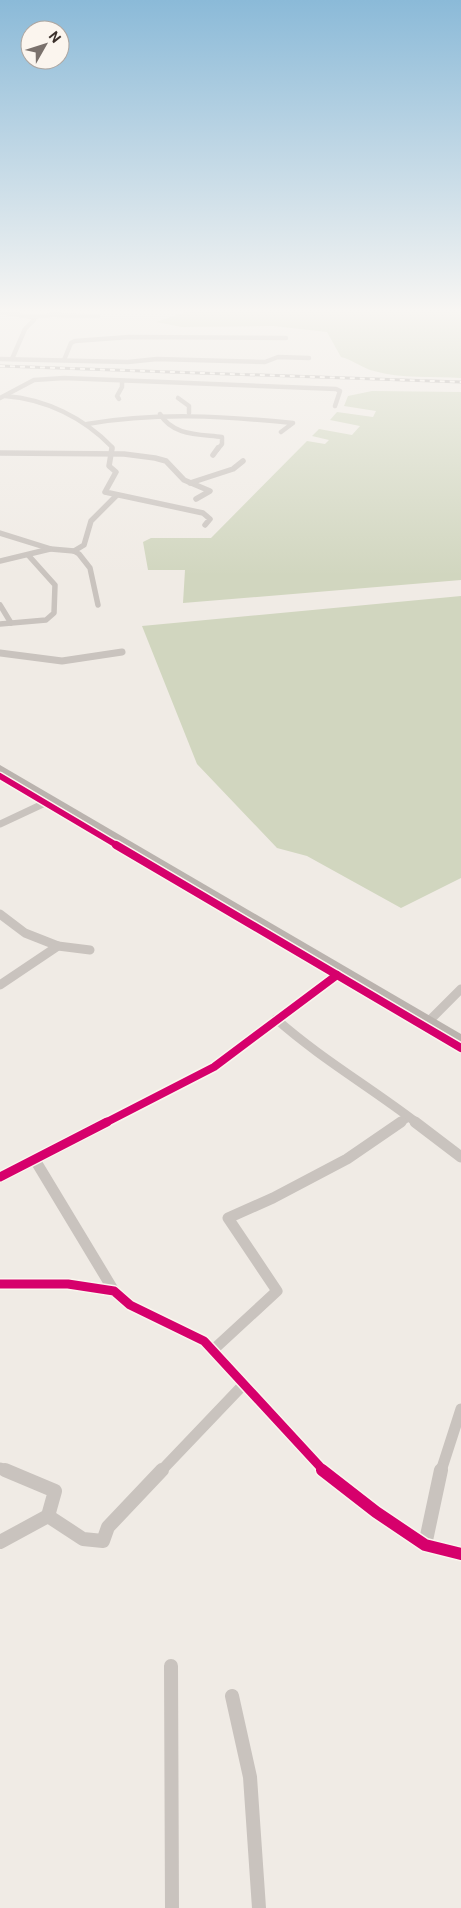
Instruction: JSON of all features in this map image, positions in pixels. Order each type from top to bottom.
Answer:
[{"type":"main road","points":[[0,768],[461,1040]]},
{"type":"street","points":[[20,398],[41,403],[87,424],[106,439],[112,447],[109,466],[116,472],[104,490],[105,492],[203,513],[210,519],[205,525]]},
{"type":"street","points":[[178,398],[189,406],[189,413]]},
{"type":"street","points":[[335,406],[338,398]]},
{"type":"street","points":[[87,424],[160,414],[189,413],[293,423],[281,432]]},
{"type":"street","points":[[160,414],[166,424],[178,431],[222,437],[222,444],[213,455]]},
{"type":"street","points":[[0,453],[132,454],[163,460],[179,476],[190,483],[210,491],[196,499]]},
{"type":"street","points":[[190,483],[233,469],[243,461]]},
{"type":"street","points":[[0,533],[51,549],[74,551],[84,545],[91,521],[117,495]]},
{"type":"street","points":[[0,561],[29,556],[51,549]]},
{"type":"street","points":[[74,551],[90,568],[98,605]]},
{"type":"street","points":[[0,624],[46,620],[54,613],[55,585],[29,556]]},
{"type":"street","points":[[0,605],[11,623]]},
{"type":"street","points":[[0,654],[62,661],[122,652]]},
{"type":"street","points":[[0,776],[461,1048]]},
{"type":"street","points":[[0,824],[45,803]]},
{"type":"street","points":[[0,914],[25,933],[58,946],[90,950]]},
{"type":"street","points":[[0,985],[58,946]]},
{"type":"street","points":[[0,1178],[214,1067],[337,975]]},
{"type":"street","points":[[429,1021],[461,989]]},
{"type":"street","points":[[276,1019],[305,1045],[372,1089],[461,1157]]},
{"type":"street","points":[[213,1350],[277,1291],[228,1218],[273,1198],[347,1159],[408,1117]]},
{"type":"street","points":[[35,1160],[114,1291],[130,1305],[204,1341],[321,1469],[376,1512],[425,1545],[461,1554]]},
{"type":"street","points":[[0,1284],[68,1284],[114,1291]]},
{"type":"street","points":[[48,1516],[83,1539],[103,1541],[108,1527],[244,1384]]},
{"type":"street","points":[[425,1545],[437,1483],[461,1409]]},
{"type":"street","points":[[0,1468],[55,1492],[48,1516],[0,1542]]},
{"type":"street","points":[[171,1666],[170,1825],[172,1908]]},
{"type":"street","points":[[232,1696],[250,1777],[259,1908]]},
{"type":"green space","points":[[347,398],[461,398],[461,580],[183,603],[185,570],[148,570],[143,542],[151,538],[211,538],[307,441],[325,444],[329,440],[312,436],[319,429],[352,435],[360,426],[330,420],[337,412],[373,417],[376,411],[344,406]]},
{"type":"green space","points":[[461,596],[461,878],[401,908],[307,856],[277,848],[197,764],[142,626]]},
{"type":"cycle path","points":[[0,776],[461,1048]]},
{"type":"cycle path","points":[[0,1177],[214,1067],[337,975]]},
{"type":"cycle path","points":[[0,1284],[68,1284],[114,1291],[130,1305],[204,1341],[321,1469],[376,1512],[425,1545],[461,1554]]}]
